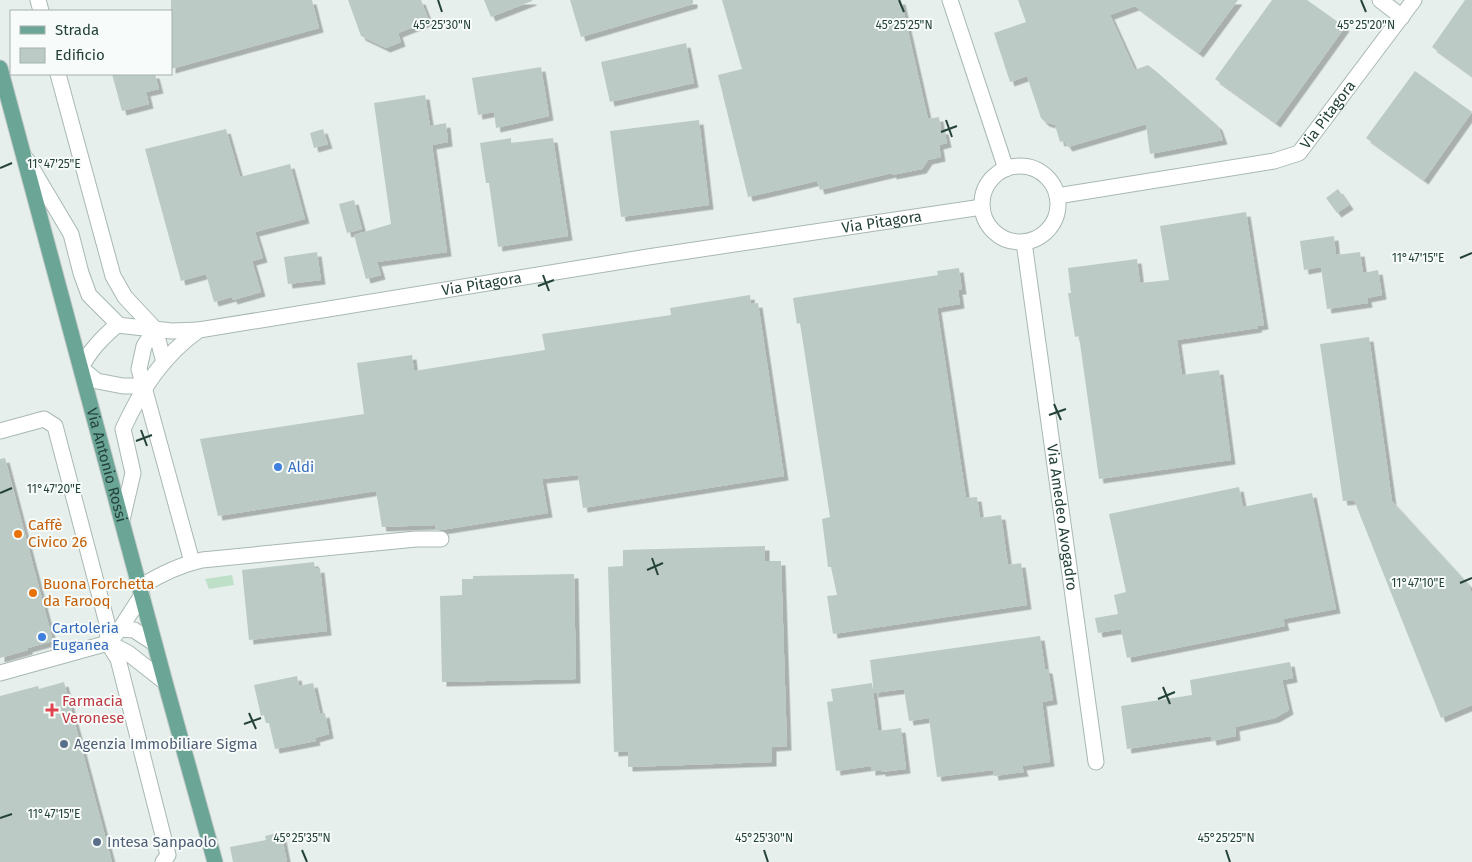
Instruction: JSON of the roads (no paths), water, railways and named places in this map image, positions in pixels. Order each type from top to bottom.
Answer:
[{"type":"main road","name":"Via Antonio Rossi","points":[[0,68],[154,643],[215,862]]},
{"type":"street","points":[[950,0],[1006,169]]},
{"type":"street","points":[[1380,0],[1402,17]]},
{"type":"street","name":"Via Pitagora","points":[[1057,196],[1274,161],[1299,153],[1414,0]]},
{"type":"street","points":[[58,75],[113,276],[125,297],[155,329],[164,362]]},
{"type":"street","points":[[24,154],[71,234],[89,295],[117,325]]},
{"type":"street","points":[[1019,166],[1032,168],[1044,174],[1052,184],[1057,196],[1058,209],[1055,221],[1047,232],[1037,239],[1024,242],[1012,242],[992,230],[985,219],[982,207],[983,195],[988,184],[996,175],[1006,169],[1019,166]]},
{"type":"street","name":"Via Pitagora","points":[[122,520],[133,473],[123,429],[145,386],[183,342],[199,330],[648,256],[982,207]]},
{"type":"street","name":"Via Amedeo Avogadro","points":[[1024,242],[1096,762]]},
{"type":"street","points":[[145,386],[123,386],[97,381],[81,368],[97,342],[117,325],[172,331],[199,330]]},
{"type":"street","points":[[155,329],[144,346],[139,369],[192,562]]},
{"type":"street","points":[[0,431],[44,419],[55,426],[107,623],[108,643],[118,659],[168,855],[163,862]]},
{"type":"street","points":[[0,673],[108,643],[120,630],[141,591],[159,575],[192,562],[406,540],[441,539]]},
{"type":"street","points":[[120,630],[134,630],[154,643]]},
{"type":"street","points":[[108,643],[128,653],[165,682]]},
{"type":"place","name":"Aldi","points":[[278,467]]},
{"type":"place","name":"Caffè Civico 26","points":[[18,534]]},
{"type":"place","name":"Buona Forchetta da Farooq","points":[[33,593]]},
{"type":"place","name":"Cartoleria Euganea","points":[[42,637]]},
{"type":"place","name":"Farmacia Veronese","points":[[52,710]]},
{"type":"place","name":"Agenzia Immobiliare Sigma","points":[[64,744]]},
{"type":"place","name":"Intesa Sanpaolo","points":[[97,842]]}]
